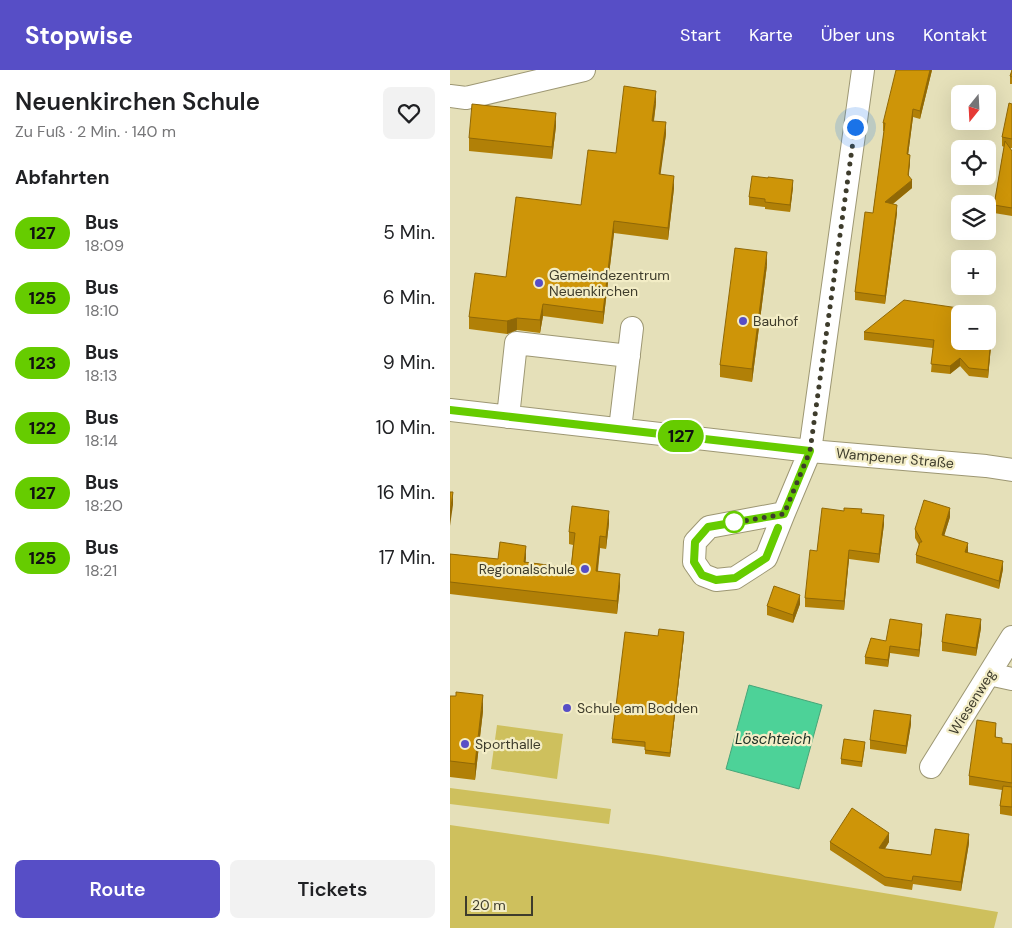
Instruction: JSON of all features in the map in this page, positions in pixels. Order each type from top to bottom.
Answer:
[{"type":"street","points":[[450,96],[466,98],[584,70]]},
{"type":"street","points":[[784,514],[810,451],[863,70]]},
{"type":"street","points":[[620,429],[632,328]]},
{"type":"street","points":[[508,417],[516,344],[628,356]]},
{"type":"street","name":"Wampener Straße","points":[[450,410],[810,451],[986,466],[1012,470]]},
{"type":"street","name":"Wiesenweg","points":[[931,767],[1012,637]]},
{"type":"street","points":[[989,674],[1012,679]]},
{"type":"shaded area","points":[[497,725],[563,734],[557,779],[491,769]]},
{"type":"shaded area","points":[[450,788],[611,809],[609,824],[450,804]]},
{"type":"shaded area","points":[[450,825],[656,855],[998,912],[994,928],[450,928]]},
{"type":"water","name":"Löschteich","points":[[749,685],[822,705],[799,789],[726,769]]},
{"type":"building","points":[[896,70],[930,70],[920,111],[913,109],[907,154],[910,155],[908,175],[912,180],[885,202],[897,205],[885,296],[855,292],[865,212],[873,213],[885,123],[883,123]]},
{"type":"building","points":[[624,86],[656,91],[652,121],[666,122],[659,174],[674,176],[668,228],[614,221],[603,312],[543,304],[540,320],[517,318],[507,321],[469,317],[475,273],[506,277],[516,197],[581,205],[588,150],[616,153]]},
{"type":"building","points":[[1009,103],[1012,104],[1012,139],[1002,137]]},
{"type":"building","points":[[472,104],[556,113],[552,147],[469,138]]},
{"type":"building","points":[[1005,141],[1012,151],[1012,208],[996,205],[996,195]]},
{"type":"building","points":[[752,176],[793,180],[790,205],[765,202],[765,199],[749,197]]},
{"type":"building","name":"Bauhof","points":[[735,248],[767,252],[752,369],[720,365]]},
{"type":"building","points":[[904,300],[951,307],[951,350],[990,350],[988,370],[969,368],[960,358],[950,366],[931,364],[934,340],[864,332]]},
{"type":"building","points":[[450,492],[453,492],[450,514]]},
{"type":"building","points":[[924,500],[950,508],[942,535],[968,543],[965,552],[1003,561],[999,581],[916,555],[920,542],[922,542],[915,529]]},
{"type":"building","name":"Regionalschule","points":[[572,506],[609,511],[606,537],[600,536],[596,571],[620,574],[617,601],[450,582],[450,554],[498,559],[500,542],[526,546],[524,562],[571,568],[575,533],[569,532]]},
{"type":"building","points":[[822,508],[844,511],[844,508],[862,509],[861,513],[884,515],[879,554],[849,550],[844,601],[805,598],[810,550],[817,551]]},
{"type":"building","points":[[774,586],[800,595],[793,615],[767,606]]},
{"type":"building","points":[[946,614],[981,619],[976,648],[942,642]]},
{"type":"building","points":[[890,619],[922,624],[919,650],[890,646],[888,660],[865,657],[871,638],[886,641]]},
{"type":"building","points":[[659,629],[684,632],[670,753],[645,750],[645,742],[612,739],[625,632],[658,636]]},
{"type":"building","name":"Sporthalle","points":[[456,692],[483,695],[475,764],[450,761],[450,696],[456,696]]},
{"type":"building","points":[[874,710],[911,715],[906,746],[870,740]]},
{"type":"building","points":[[977,720],[996,723],[995,737],[1002,738],[1002,743],[1012,744],[1012,783],[969,776]]},
{"type":"building","points":[[844,739],[865,742],[862,762],[841,759]]},
{"type":"building","points":[[1003,786],[1012,787],[1012,807],[1000,806]]},
{"type":"building","points":[[852,808],[889,833],[879,848],[931,855],[935,829],[969,834],[961,882],[913,876],[912,881],[885,877],[830,842]]},
{"type":"bus line","name":"127","points":[[450,410],[810,451],[784,514],[708,527],[695,542],[694,562],[702,575],[716,580],[735,578],[766,558],[778,528]]},
{"type":"place","name":"Gemeindezentrum Neuenkirchen","points":[[539,283]]},
{"type":"place","name":"Bauhof","points":[[743,321]]},
{"type":"place","name":"Regionalschule","points":[[585,569]]},
{"type":"place","name":"Schule am Bodden","points":[[567,708]]},
{"type":"place","name":"Sporthalle","points":[[465,744]]},
{"type":"route","points":[[734,522],[727,524],[784,514],[810,451],[855,127]]}]
